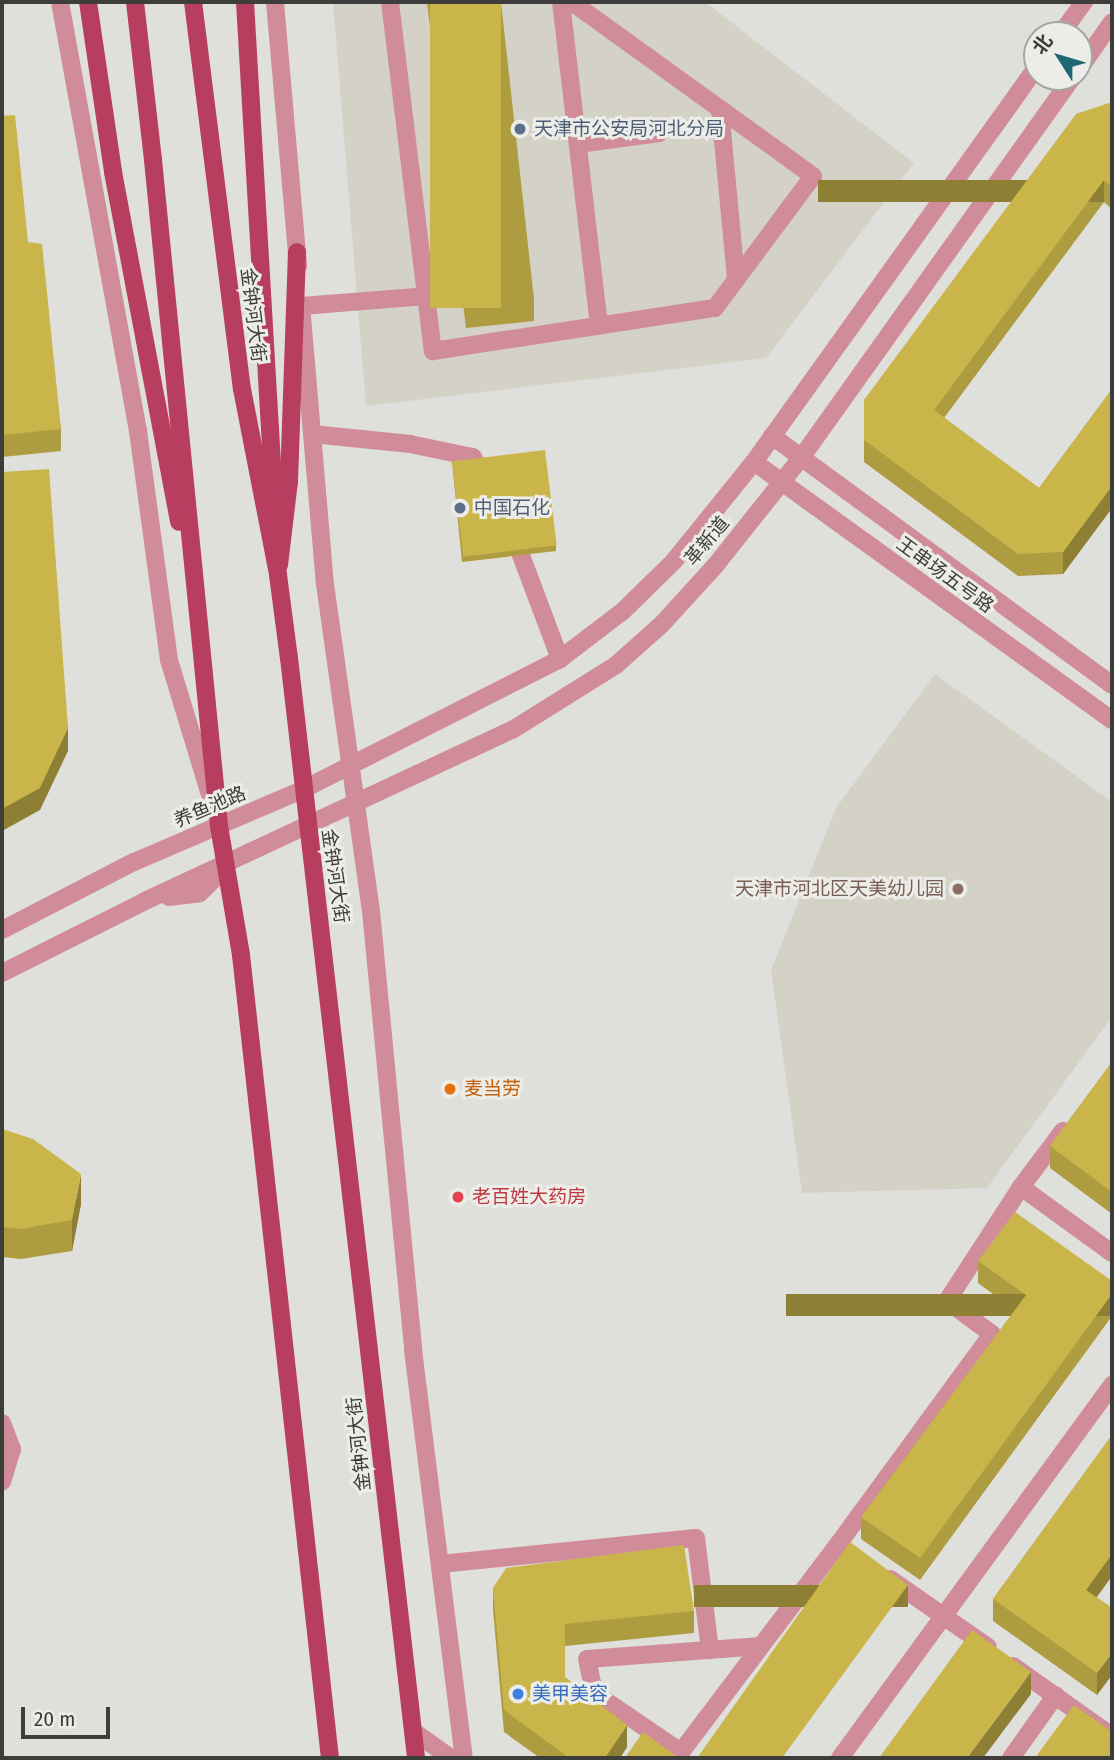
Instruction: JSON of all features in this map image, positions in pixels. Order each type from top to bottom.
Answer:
[{"type":"main road","points":[[88,2],[113,172],[200,636]]},
{"type":"main road","points":[[135,2],[219,826],[241,956],[330,1758]]},
{"type":"main road","name":"金钟河大街","points":[[193,2],[242,389],[278,575],[302,790],[327,968],[416,1758]]},
{"type":"main road","points":[[245,2],[278,575]]},
{"type":"main road","points":[[278,575],[287,518],[297,253]]},
{"type":"street","points":[[60,2],[138,431],[169,660],[219,826]]},
{"type":"street","name":"金钟河大街","points":[[275,2],[325,584],[359,804],[413,1350],[464,1758]]},
{"type":"street","points":[[390,2],[433,351],[715,308],[813,176],[572,2]]},
{"type":"street","points":[[561,2],[599,326]]},
{"type":"street","points":[[1070,21],[1084,2]]},
{"type":"street","points":[[1093,49],[1112,22]]},
{"type":"street","name":"革新道","points":[[302,790],[560,659],[623,611],[674,561],[754,462],[1023,86]]},
{"type":"street","name":"革新道","points":[[227,865],[512,730],[617,665],[671,615],[802,458],[1063,91]]},
{"type":"street","points":[[720,109],[736,279]]},
{"type":"street","points":[[578,144],[659,134]]},
{"type":"street","points":[[302,306],[427,296]]},
{"type":"street","points":[[312,434],[410,444],[474,457],[492,492]]},
{"type":"street","name":"王串场五号路","points":[[772,436],[1112,685]]},
{"type":"street","name":"王串场五号路","points":[[754,462],[1112,720]]},
{"type":"street","points":[[504,515],[516,539],[560,659]]},
{"type":"street","name":"养鱼池路","points":[[2,930],[134,862],[302,790]]},
{"type":"street","name":"养鱼池路","points":[[86,896],[134,862]]},
{"type":"street","points":[[2,972],[146,900],[227,865]]},
{"type":"street","points":[[107,935],[146,900]]},
{"type":"street","points":[[761,1646],[587,1659],[594,1692],[681,1752],[761,1646],[844,1547],[992,1334],[947,1301],[1021,1187],[1071,1119]]},
{"type":"street","points":[[1021,1187],[1112,1253]]},
{"type":"street","points":[[840,1758],[1112,1385]]},
{"type":"street","points":[[2,1423],[12,1449],[2,1481]]},
{"type":"street","points":[[440,1564],[696,1538],[710,1650]]},
{"type":"street","points":[[880,1572],[1112,1736]]},
{"type":"street","points":[[1011,1758],[1056,1695]]},
{"type":"street","points":[[413,1731],[451,1758]]},
{"type":"shaded area","points":[[333,2],[705,2],[914,163],[766,358],[366,406]]},
{"type":"shaded area","name":"天津市河北区天美幼儿园","points":[[935,674],[1112,802],[1112,1017],[987,1188],[802,1193],[771,970],[836,808]]},
{"type":"building","points":[[430,2],[501,2],[501,308],[430,308]]},
{"type":"building","points":[[1112,102],[1112,187],[1104,180],[934,410],[1039,488],[1112,389],[1112,486],[1063,552],[1018,554],[864,440],[864,400],[1076,114]]},
{"type":"building","points":[[15,115],[28,242],[42,244],[61,429],[2,435],[2,116]]},
{"type":"building","points":[[545,450],[557,545],[463,557],[452,461]]},
{"type":"building","points":[[49,469],[68,728],[40,788],[2,809],[2,472]]},
{"type":"building","points":[[1112,1062],[1112,1192],[1050,1146]]},
{"type":"building","points":[[2,1129],[33,1139],[81,1174],[72,1220],[21,1229],[2,1227]]},
{"type":"building","points":[[1015,1212],[1112,1281],[1112,1294],[920,1558],[861,1517],[1026,1295],[978,1261]]},
{"type":"building","points":[[1112,1435],[1112,1554],[1086,1590],[1112,1608],[1112,1653],[1097,1673],[993,1599]]},
{"type":"building","points":[[850,1542],[908,1585],[782,1758],[697,1758]]},
{"type":"building","points":[[684,1545],[694,1611],[565,1624],[565,1677],[627,1725],[605,1758],[569,1758],[504,1710],[493,1588],[506,1568]]},
{"type":"building","points":[[972,1630],[1031,1672],[967,1758],[879,1758]]},
{"type":"building","points":[[1074,1705],[1112,1732],[1112,1758],[1041,1758],[1037,1755]]},
{"type":"building","points":[[643,1732],[679,1758],[625,1758]]},
{"type":"place","name":"天津市公安局河北分局","points":[[520,129]]},
{"type":"place","name":"中国石化","points":[[460,508]]},
{"type":"place","name":"天津市河北区天美幼儿园","points":[[958,889]]},
{"type":"place","name":"麦当劳","points":[[450,1089]]},
{"type":"place","name":"老百姓大药房","points":[[458,1197]]},
{"type":"place","name":"美甲美容","points":[[518,1694]]}]
